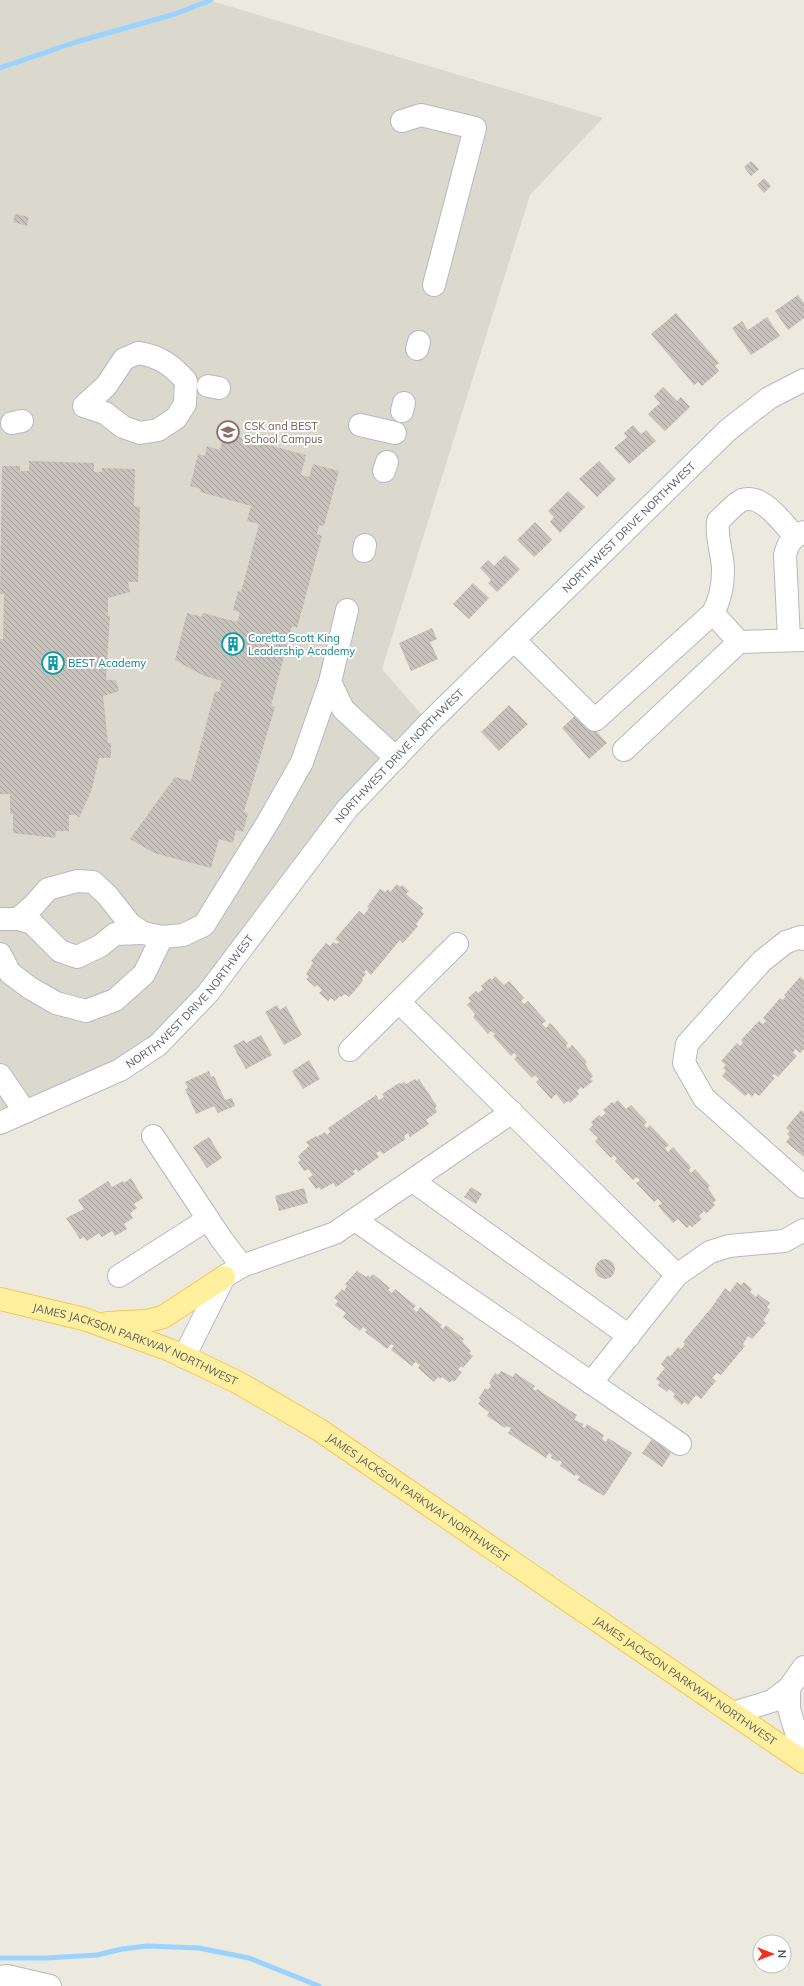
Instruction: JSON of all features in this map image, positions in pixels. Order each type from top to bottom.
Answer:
[{"type":"main road","points":[[92,1322],[129,1323],[163,1317],[233,1271]]},
{"type":"main road","name":"JAMES JACKSON PARKWAY NORTHWEST","points":[[0,1299],[92,1322],[170,1350],[239,1383],[318,1429],[804,1762]]},
{"type":"street","points":[[402,121],[421,115],[475,128],[434,285]]},
{"type":"street","points":[[138,353],[161,359],[175,368],[186,381],[184,404],[176,418],[158,430],[140,432],[123,427],[105,413],[84,406],[106,386],[124,359],[138,353]]},
{"type":"street","name":"NORTHWEST DRIVE NORTHWEST","points":[[0,1123],[120,1070],[158,1045],[208,993],[346,809],[514,640],[728,430],[769,398],[804,380]]},
{"type":"street","points":[[360,425],[395,434]]},
{"type":"street","points":[[514,640],[595,720],[713,614],[720,599],[723,570],[717,535],[718,520],[740,501],[750,498],[762,502],[800,534],[788,545],[785,555],[796,640],[739,642],[624,750]]},
{"type":"street","points":[[9,919],[32,923],[60,951],[77,956],[100,946],[115,934],[183,935],[204,925],[268,822],[302,762],[330,682],[347,610]]},
{"type":"street","points":[[713,614],[739,642]]},
{"type":"street","points":[[330,682],[342,709],[396,758]]},
{"type":"street","points":[[9,919],[34,905],[48,889],[77,881],[93,882],[107,895],[130,924],[152,935]]},
{"type":"street","points":[[0,954],[10,973],[30,988],[56,1003],[86,1011],[115,1000],[144,974],[152,935]]},
{"type":"street","points":[[804,939],[801,937],[786,942],[762,961],[686,1044],[684,1063],[704,1098],[804,1187]]},
{"type":"street","points":[[350,1050],[457,944]]},
{"type":"street","points":[[399,1002],[677,1275]]},
{"type":"street","points":[[0,1075],[25,1112]]},
{"type":"street","points":[[184,1357],[233,1271],[335,1233],[512,1112]]},
{"type":"street","points":[[153,1136],[208,1219],[233,1271]]},
{"type":"street","points":[[413,1181],[629,1336]]},
{"type":"street","points":[[119,1276],[208,1219]]},
{"type":"street","points":[[355,1220],[680,1444]]},
{"type":"street","points":[[591,1383],[677,1275],[710,1252],[729,1246],[784,1241],[804,1230]]},
{"type":"street","points":[[733,1713],[772,1701],[789,1688],[804,1667]]},
{"type":"street","points":[[789,1688],[789,1709],[804,1758]]},
{"type":"street","points":[[0,1977],[7,1976],[50,1986]]},
{"type":"shaded area","name":"CSK and BEST School Campus","points":[[0,0],[208,0],[603,118],[530,195],[382,669],[429,723],[158,1045],[0,1122]]},
{"type":"building","points":[[751,161],[759,169],[751,176],[744,167]]},
{"type":"building","points":[[764,178],[771,186],[764,193],[757,185]]},
{"type":"building","points":[[15,214],[29,217],[27,226],[13,222]]},
{"type":"building","points":[[798,295],[804,303],[804,318],[788,330],[775,311]]},
{"type":"building","points":[[676,313],[719,363],[715,366],[719,371],[702,386],[698,382],[694,385],[651,334]]},
{"type":"building","points":[[767,317],[780,336],[751,355],[732,328],[742,321],[748,330]]},
{"type":"building","points":[[663,387],[677,401],[681,397],[690,407],[665,431],[648,414],[660,403],[654,396]]},
{"type":"building","points":[[633,425],[641,434],[646,430],[656,441],[629,464],[614,448],[627,437],[624,433]]},
{"type":"building","name":"Coretta Scott King Leadership Academy","points":[[224,433],[306,455],[301,475],[309,477],[313,464],[339,471],[324,526],[319,525],[317,534],[322,536],[297,628],[292,626],[271,706],[275,707],[244,812],[248,813],[243,832],[236,830],[233,843],[219,839],[211,868],[154,853],[130,839],[175,777],[191,781],[215,691],[219,692],[222,681],[204,676],[175,660],[187,613],[202,617],[203,613],[237,622],[240,612],[233,610],[238,591],[241,592],[259,524],[247,521],[251,506],[200,492],[201,489],[190,486],[198,454],[205,456],[207,446],[220,450]]},
{"type":"building","name":"BEST Academy","points":[[29,461],[94,463],[94,472],[102,472],[102,468],[135,469],[134,506],[140,507],[138,582],[128,582],[130,592],[108,598],[108,616],[110,616],[106,680],[116,680],[119,691],[103,696],[108,743],[111,743],[111,758],[99,758],[92,789],[79,818],[77,815],[69,815],[69,831],[56,831],[55,838],[13,833],[13,814],[10,814],[10,794],[0,794],[0,639],[3,639],[4,594],[0,594],[2,466],[20,466],[20,471],[29,471]]},
{"type":"building","points":[[599,461],[616,479],[597,497],[579,479]]},
{"type":"building","points":[[568,491],[585,507],[560,533],[550,522],[554,517],[548,511]]},
{"type":"building","points":[[535,522],[552,540],[534,557],[517,540]]},
{"type":"building","points":[[505,555],[520,569],[497,592],[488,583],[491,580],[480,568],[488,560],[494,566]]},
{"type":"building","points":[[473,583],[489,598],[469,619],[453,604]]},
{"type":"building","points":[[432,628],[437,639],[430,642],[438,659],[411,671],[399,643]]},
{"type":"building","points":[[509,705],[528,724],[499,751],[481,732]]},
{"type":"building","points":[[579,712],[607,743],[589,759],[562,728]]},
{"type":"building","points":[[397,884],[400,887],[402,885],[409,891],[406,894],[423,908],[421,911],[424,914],[416,924],[418,926],[403,943],[400,940],[371,975],[366,970],[364,972],[366,974],[362,979],[363,981],[349,997],[345,994],[341,997],[340,996],[335,1001],[331,998],[328,1001],[319,993],[322,990],[317,985],[315,987],[306,979],[309,977],[306,974],[313,963],[311,961],[326,943],[330,946],[333,942],[337,944],[339,942],[335,939],[359,911],[364,915],[369,908],[367,907],[380,889],[385,892],[388,889],[390,892]]},
{"type":"building","points":[[495,976],[504,985],[509,981],[524,998],[521,1001],[524,1004],[528,1001],[546,1021],[542,1024],[546,1028],[550,1023],[568,1043],[566,1046],[568,1049],[572,1045],[587,1062],[585,1064],[593,1076],[590,1079],[593,1081],[583,1089],[581,1087],[577,1091],[579,1094],[570,1103],[568,1101],[564,1104],[556,1094],[551,1099],[536,1082],[539,1079],[535,1075],[532,1078],[514,1059],[517,1056],[514,1053],[511,1056],[493,1036],[495,1034],[491,1031],[488,1034],[473,1017],[475,1014],[467,1005],[471,1001],[468,998],[476,991],[478,993],[483,989],[481,986],[490,978],[492,980]]},
{"type":"building","points":[[800,977],[804,980],[804,1049],[800,1053],[796,1049],[793,1052],[797,1056],[778,1077],[774,1074],[772,1076],[775,1078],[759,1096],[755,1093],[752,1097],[748,1093],[745,1096],[722,1076],[726,1071],[723,1068],[726,1065],[721,1061],[737,1043],[740,1046],[743,1043],[741,1040],[759,1021],[763,1024],[766,1021],[763,1018],[780,998],[783,1000],[786,996],[784,995]]},
{"type":"building","points":[[277,1005],[280,1010],[286,1006],[302,1035],[284,1045],[265,1012]]},
{"type":"building","points":[[261,1035],[272,1055],[246,1069],[233,1046],[244,1040],[246,1043]]},
{"type":"building","points":[[309,1060],[320,1079],[303,1089],[292,1071]]},
{"type":"building","points":[[209,1071],[211,1077],[214,1076],[225,1100],[232,1098],[235,1106],[218,1113],[214,1106],[196,1114],[185,1089],[188,1088],[185,1082]]},
{"type":"building","points":[[415,1079],[417,1081],[419,1079],[437,1106],[435,1108],[437,1112],[426,1120],[429,1124],[410,1137],[408,1133],[404,1136],[406,1139],[383,1154],[380,1151],[376,1153],[379,1157],[358,1172],[356,1169],[353,1171],[355,1174],[336,1187],[333,1183],[321,1190],[319,1187],[316,1189],[308,1178],[313,1175],[308,1169],[304,1171],[298,1162],[301,1160],[298,1156],[309,1146],[306,1142],[325,1132],[327,1135],[330,1132],[328,1128],[376,1095],[379,1100],[384,1097],[382,1094],[399,1083],[404,1082],[406,1084]]},
{"type":"building","points":[[618,1100],[626,1109],[631,1105],[647,1122],[644,1125],[647,1128],[650,1125],[669,1145],[665,1148],[668,1152],[673,1147],[691,1167],[689,1170],[691,1173],[695,1169],[710,1186],[708,1188],[716,1200],[713,1203],[715,1205],[706,1214],[704,1211],[699,1216],[702,1219],[692,1227],[690,1225],[687,1228],[678,1219],[673,1223],[658,1206],[662,1203],[658,1199],[654,1202],[636,1183],[640,1180],[637,1177],[633,1180],[615,1161],[617,1159],[614,1155],[611,1158],[595,1141],[598,1138],[589,1129],[593,1125],[591,1122],[599,1115],[601,1117],[606,1113],[603,1110],[612,1102],[614,1104]]},
{"type":"building","points":[[801,1110],[804,1112],[804,1157],[786,1142],[790,1137],[787,1134],[790,1131],[786,1128]]},
{"type":"building","points":[[209,1137],[222,1158],[207,1168],[193,1147]]},
{"type":"building","points":[[131,1178],[143,1198],[134,1204],[137,1208],[130,1213],[133,1218],[124,1224],[127,1229],[115,1236],[112,1231],[102,1237],[99,1233],[87,1241],[84,1237],[80,1239],[66,1218],[84,1209],[78,1200],[108,1181],[112,1187],[123,1181],[124,1183]]},
{"type":"building","points":[[471,1187],[482,1194],[476,1204],[464,1197]]},
{"type":"building","points":[[304,1188],[308,1203],[279,1211],[275,1196]]},
{"type":"building","points":[[605,1259],[612,1262],[615,1269],[612,1276],[605,1279],[598,1276],[595,1269],[598,1262]]},
{"type":"building","points":[[357,1271],[366,1277],[368,1275],[370,1277],[373,1274],[390,1288],[388,1290],[392,1293],[395,1289],[416,1306],[413,1309],[417,1312],[420,1307],[442,1325],[440,1327],[443,1329],[446,1325],[464,1339],[462,1341],[471,1351],[469,1353],[473,1356],[463,1368],[461,1366],[458,1370],[462,1372],[454,1382],[452,1380],[450,1383],[442,1377],[440,1379],[438,1377],[434,1382],[418,1368],[420,1365],[415,1362],[412,1366],[391,1350],[394,1346],[391,1344],[387,1349],[365,1332],[367,1330],[363,1327],[360,1331],[343,1317],[346,1313],[335,1305],[338,1301],[334,1298],[342,1289],[344,1291],[347,1286],[345,1284]]},
{"type":"building","points":[[737,1282],[741,1285],[744,1282],[752,1289],[750,1292],[756,1297],[758,1294],[770,1303],[767,1307],[770,1310],[763,1321],[766,1323],[752,1339],[748,1336],[743,1344],[745,1346],[721,1375],[717,1373],[712,1378],[716,1381],[701,1399],[696,1395],[688,1405],[684,1402],[682,1405],[673,1397],[675,1394],[669,1389],[667,1392],[658,1385],[660,1382],[656,1379],[665,1368],[661,1364],[668,1355],[670,1357],[678,1347],[681,1349],[685,1344],[683,1342],[712,1307],[725,1288],[730,1292]]},
{"type":"building","points":[[501,1371],[513,1377],[515,1373],[535,1386],[533,1389],[536,1391],[537,1389],[577,1415],[574,1420],[584,1424],[582,1427],[585,1428],[587,1424],[604,1435],[602,1439],[606,1442],[608,1438],[632,1453],[604,1496],[577,1480],[580,1477],[576,1474],[575,1476],[560,1466],[562,1462],[559,1460],[558,1462],[551,1458],[552,1455],[549,1453],[546,1458],[508,1433],[511,1428],[507,1426],[505,1428],[487,1416],[489,1412],[478,1404],[481,1400],[479,1398],[485,1388],[488,1390],[491,1385],[489,1383],[495,1373],[498,1375]]},
{"type":"building","points":[[652,1439],[671,1453],[662,1467],[642,1453]]},
{"type":"waterway","points":[[0,68],[76,42],[175,14],[211,0]]},
{"type":"waterway","points":[[0,1958],[46,1958],[97,1955],[122,1949],[147,1946],[199,1948],[249,1958],[319,1986]]},
{"type":"place","name":"CSK and BEST School Campus","points":[[228,432]]},
{"type":"place","name":"Coretta Scott King Leadership Academy","points":[[233,644]]},
{"type":"place","name":"BEST Academy","points":[[53,663]]}]
